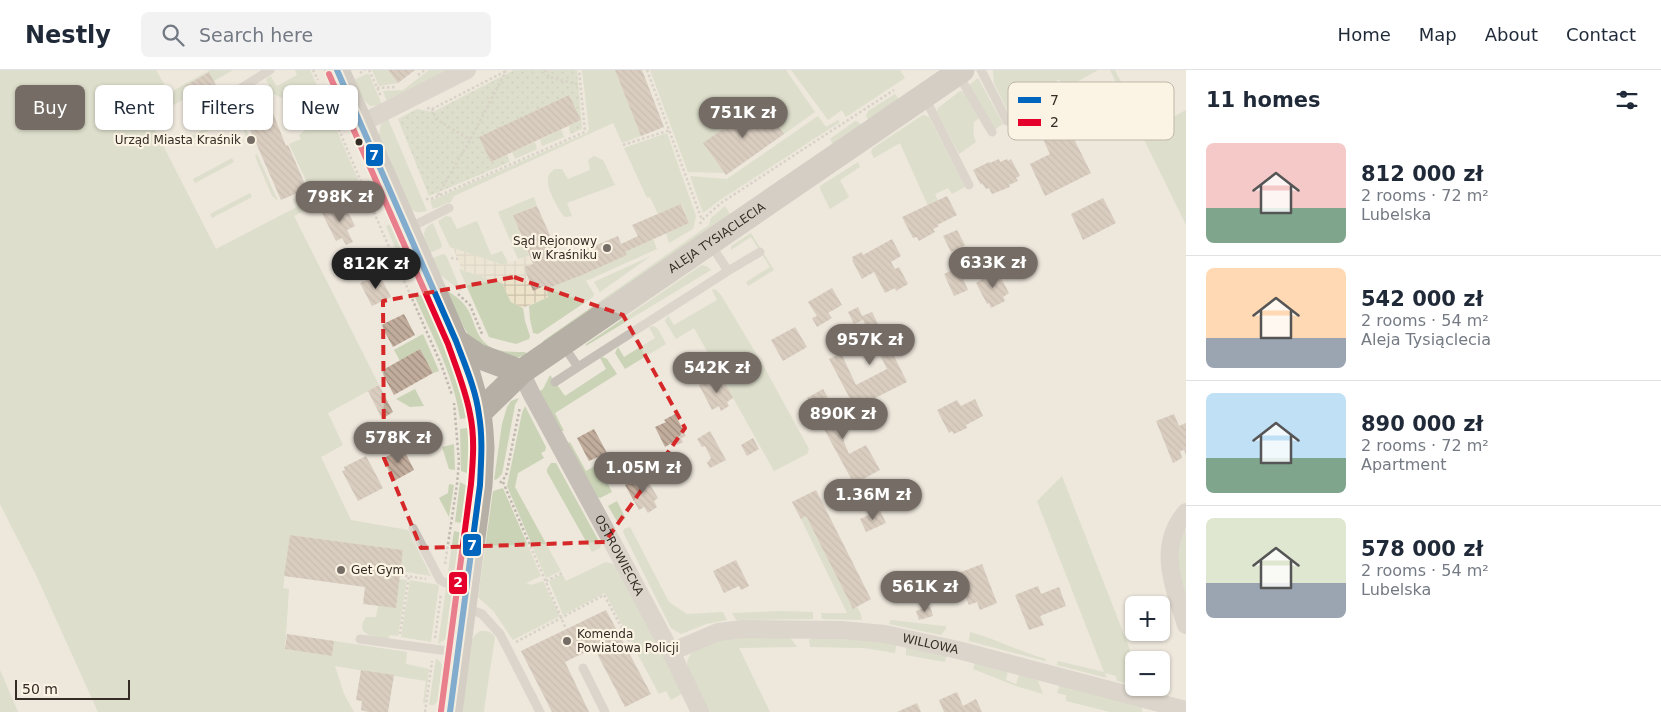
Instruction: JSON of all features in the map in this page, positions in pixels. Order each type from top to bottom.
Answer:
[{"type":"street","points":[[360,124],[467,70]]},
{"type":"street","name":"ALEJA TYSIĄCLECIA","points":[[479,413],[526,382],[563,344],[704,230],[967,71]]},
{"type":"street","points":[[328,77],[360,124],[456,341],[473,389],[479,413],[482,448],[479,494],[450,712]]},
{"type":"street","points":[[456,341],[478,356],[526,382]]},
{"type":"street","name":"OSTROWIECKA","points":[[526,382],[671,652],[700,712]]},
{"type":"street","points":[[1186,512],[1173,535],[1169,549],[1169,559],[1172,581],[1186,625]]},
{"type":"street","name":"WILLOWA","points":[[671,652],[718,632],[743,629],[841,630],[885,634],[958,650],[1186,710]]},
{"type":"lane","points":[[246,85],[270,70]]},
{"type":"lane","points":[[967,71],[1007,120]]},
{"type":"lane","points":[[967,71],[992,132]]},
{"type":"lane","points":[[924,96],[969,185]]},
{"type":"lane","points":[[406,229],[449,208]]},
{"type":"lane","points":[[704,230],[728,271]]},
{"type":"lane","points":[[555,382],[760,252]]},
{"type":"lane","points":[[563,344],[578,367]]},
{"type":"lane","points":[[413,528],[442,583],[466,597],[477,611],[495,626],[508,646],[540,712]]},
{"type":"lane","points":[[360,639],[458,652]]},
{"type":"lane","points":[[583,668],[605,712]]},
{"type":"path","points":[[313,70],[328,77]]},
{"type":"path","points":[[369,70],[388,111]]},
{"type":"path","points":[[412,72],[416,77],[425,70]]},
{"type":"path","points":[[545,70],[549,78],[580,86]]},
{"type":"path","points":[[426,199],[585,132],[579,70]]},
{"type":"path","points":[[647,70],[670,130],[704,230]]},
{"type":"path","points":[[438,195],[470,140],[506,71]]},
{"type":"path","points":[[377,88],[403,86]]},
{"type":"path","points":[[704,230],[721,203],[898,88]]},
{"type":"path","points":[[432,109],[436,119],[470,140]]},
{"type":"path","points":[[339,130],[441,364],[454,402],[458,462],[457,484],[425,712]]},
{"type":"path","points":[[623,145],[670,130]]},
{"type":"path","points":[[451,258],[458,259]]},
{"type":"path","points":[[456,293],[470,305],[486,340]]},
{"type":"path","points":[[479,494],[502,482],[506,476],[519,411],[524,400],[526,382]]},
{"type":"path","points":[[502,482],[566,629]]},
{"type":"path","points":[[546,581],[562,573]]},
{"type":"path","points":[[400,575],[442,583]]},
{"type":"path","points":[[398,645],[409,576]]},
{"type":"path","points":[[508,646],[604,596],[634,650],[629,652]]},
{"type":"highlighted area","points":[[514,277],[623,315],[685,428],[605,542],[421,548],[384,458],[383,301]]},
{"type":"green space","points":[[0,70],[156,70],[164,85],[95,85],[95,130],[155,130],[216,249],[297,207],[293,199],[311,191],[289,144],[301,139],[299,135],[305,130],[337,130],[359,182],[294,216],[379,385],[328,413],[343,445],[321,457],[351,520],[408,530],[431,576],[400,571],[403,550],[290,535],[283,588],[289,589],[285,649],[332,656],[334,641],[407,652],[406,664],[429,669],[425,703],[423,703],[426,681],[335,666],[344,694],[354,712],[98,712],[36,575],[0,504]]},
{"type":"green space","points":[[210,70],[233,70],[214,81],[208,72],[187,85],[183,85]]},
{"type":"green space","points":[[295,70],[310,70],[317,85],[283,85],[282,98],[273,94],[273,85],[269,85],[266,79],[270,76],[277,86],[297,75]]},
{"type":"green space","points":[[372,70],[388,70],[398,83],[379,86]]},
{"type":"green space","points":[[429,70],[451,70],[387,102],[383,91],[403,90]]},
{"type":"green space","points":[[514,70],[577,70],[582,129],[570,134],[569,126],[581,120],[569,95],[480,137],[491,162],[507,155],[510,162],[429,196],[398,119],[417,109],[433,112]]},
{"type":"green space","points":[[582,70],[615,70],[641,136],[622,143],[613,123],[454,196],[451,202],[433,209],[430,201],[587,133],[589,129]]},
{"type":"green space","points":[[650,70],[786,70],[815,112],[784,134],[703,143],[724,173],[688,172]]},
{"type":"green space","points":[[791,70],[900,70],[905,78],[846,117],[842,110],[828,120]]},
{"type":"green space","points":[[993,70],[1098,70],[1077,82],[1060,82],[1059,79],[1055,82],[1008,82],[1008,112],[994,83]]},
{"type":"green space","points":[[1110,70],[1115,70],[1121,82],[1116,82]]},
{"type":"green space","points":[[369,74],[382,105],[370,106],[363,99],[354,80]]},
{"type":"green space","points":[[978,78],[1003,124],[994,130],[970,87],[970,84]]},
{"type":"green space","points":[[183,85],[183,100],[173,105],[173,91]]},
{"type":"green space","points":[[960,91],[964,92],[979,118],[974,122],[976,142],[959,154],[937,112],[938,108]]},
{"type":"green space","points":[[895,94],[900,101],[871,124],[866,116],[868,111]]},
{"type":"green space","points":[[1186,110],[1186,225],[1144,140],[1174,140],[1174,116]]},
{"type":"green space","points":[[923,115],[929,117],[965,187],[952,194],[948,188],[935,194],[938,201],[928,206],[900,143],[874,158],[871,152],[873,148]]},
{"type":"green space","points":[[818,116],[826,127],[838,120],[840,122],[703,213],[690,176],[727,179]]},
{"type":"green space","points":[[388,119],[427,211],[417,212],[410,207],[379,135],[381,124]]},
{"type":"green space","points":[[855,121],[859,122],[862,129],[835,147],[830,139]]},
{"type":"green space","points":[[561,129],[564,137],[542,146],[540,140]]},
{"type":"green space","points":[[203,130],[210,130],[177,147],[176,144]]},
{"type":"green space","points":[[243,130],[247,130],[253,145],[250,146]]},
{"type":"green space","points":[[667,133],[696,216],[693,229],[669,243],[666,233],[689,223],[682,204],[658,214],[650,197],[647,198],[624,148]]},
{"type":"green space","points":[[535,142],[537,149],[515,159],[512,152]]},
{"type":"green space","points":[[257,154],[278,201],[272,196],[255,156]]},
{"type":"green space","points":[[594,156],[603,160],[615,185],[567,203],[572,216],[565,217],[556,205],[551,193],[548,183],[549,176],[555,169],[562,169],[568,179],[590,170],[588,160]]},
{"type":"green space","points":[[232,158],[234,162],[195,183],[193,179]]},
{"type":"green space","points":[[858,162],[860,167],[840,180],[849,197],[830,209],[820,186]]},
{"type":"green space","points":[[250,193],[252,197],[212,218],[210,214]]},
{"type":"green space","points":[[534,197],[537,206],[513,215],[529,256],[518,259],[498,212]]},
{"type":"green space","points":[[725,206],[731,216],[542,344],[543,341],[709,225],[711,218]]},
{"type":"green space","points":[[446,216],[451,217],[457,229],[477,221],[491,255],[502,251],[508,263],[503,265],[450,247],[438,221]]},
{"type":"green space","points":[[433,223],[442,245],[441,248],[430,253],[424,232]]},
{"type":"green space","points":[[392,224],[408,261],[404,264],[401,262],[386,226]]},
{"type":"green space","points":[[751,233],[774,270],[748,286],[746,282],[770,267],[751,237],[731,250],[731,246]]},
{"type":"green space","points":[[653,239],[657,249],[586,281],[594,294],[593,297],[538,334],[533,333],[529,306],[548,297],[546,289],[627,255],[625,252]]},
{"type":"green space","points":[[443,254],[446,255],[461,291],[438,273],[433,258]]},
{"type":"green space","points":[[651,256],[600,292],[594,282]]},
{"type":"green space","points":[[702,265],[711,270],[586,346],[586,344]]},
{"type":"green space","points":[[459,269],[502,283],[511,302],[523,308],[530,336],[529,339],[516,344],[489,337]]},
{"type":"green space","points":[[445,289],[464,304],[484,342],[502,351],[525,352],[528,355],[514,358],[498,356],[468,335]]},
{"type":"green space","points":[[715,289],[721,295],[763,365],[809,449],[807,454],[774,471],[694,328],[676,339],[665,321],[668,316],[674,325],[717,300],[712,290]]},
{"type":"green space","points":[[422,294],[452,361],[467,418],[460,419],[448,372],[415,297]]},
{"type":"green space","points":[[654,326],[658,329],[666,344],[625,369],[615,353],[618,347],[624,357],[655,338],[649,327]]},
{"type":"green space","points":[[423,334],[439,371],[433,373],[420,349],[400,361],[394,350]]},
{"type":"green space","points":[[600,358],[607,359],[617,374],[555,413],[564,431],[558,431],[538,392],[543,389],[550,375],[565,396],[606,369]]},
{"type":"green space","points":[[415,389],[424,406],[410,407],[396,399]]},
{"type":"green space","points":[[519,398],[515,405],[502,474],[494,480],[502,424],[507,407],[511,401]]},
{"type":"green space","points":[[525,406],[546,447],[545,451],[541,453],[544,458],[518,473],[515,487],[561,571],[546,578],[507,486]]},
{"type":"green space","points":[[468,428],[470,474],[461,471],[460,429]]},
{"type":"green space","points":[[570,442],[586,471],[598,464],[612,492],[600,498],[597,497],[568,443]]},
{"type":"green space","points":[[454,444],[455,470],[449,469],[442,447]]},
{"type":"green space","points":[[551,463],[556,463],[601,545],[600,548],[592,552],[547,472]]},
{"type":"green space","points":[[1062,476],[1130,651],[1125,651],[1125,683],[1117,681],[1116,676],[1105,673],[1107,678],[1057,665],[1058,661],[1104,672],[1037,501]]},
{"type":"green space","points":[[460,482],[469,487],[464,523],[455,522]]},
{"type":"green space","points":[[449,484],[454,485],[449,517],[439,498],[448,493]]},
{"type":"green space","points":[[503,488],[541,576],[526,583],[531,585],[543,581],[560,616],[513,640],[494,612],[478,597],[493,491]]},
{"type":"green space","points":[[617,501],[626,519],[618,523],[608,506]]},
{"type":"green space","points":[[806,516],[853,609],[857,607],[862,620],[822,619],[821,613],[847,613],[801,519]]},
{"type":"green space","points":[[630,527],[669,602],[687,614],[723,612],[727,620],[706,624],[681,634],[671,628],[623,532],[624,529]]},
{"type":"green space","points":[[1183,529],[1186,531],[1186,610],[1174,554]]},
{"type":"green space","points":[[454,531],[462,533],[455,582],[447,579]]},
{"type":"green space","points":[[606,562],[616,565],[683,693],[671,700],[666,691],[659,694],[605,593],[563,615],[549,581],[562,574],[566,581]]},
{"type":"green space","points":[[399,579],[407,580],[398,636],[390,635],[388,639],[378,638],[364,632],[362,628],[366,617],[376,617],[378,606]]},
{"type":"green space","points":[[410,580],[439,585],[431,642],[401,637]]},
{"type":"green space","points":[[446,588],[454,590],[449,628],[446,639],[438,644]]},
{"type":"green space","points":[[813,612],[813,619],[736,620],[732,613]]},
{"type":"green space","points":[[891,620],[946,626],[946,629],[941,635],[889,624]]},
{"type":"green space","points":[[480,631],[489,632],[495,637],[484,712],[462,712],[471,641]]},
{"type":"green space","points":[[970,632],[1046,659],[1045,661],[969,641]]},
{"type":"green space","points":[[789,636],[797,647],[739,648],[770,712],[707,712],[688,670],[687,662],[692,650],[726,638]]},
{"type":"green space","points":[[813,637],[894,643],[896,646],[895,653],[864,648],[810,647],[809,640]]},
{"type":"green space","points":[[908,646],[947,654],[945,662],[906,655],[906,648]]},
{"type":"green space","points":[[436,658],[444,666],[439,701],[429,705]]},
{"type":"green space","points":[[975,662],[1008,670],[1006,680],[1016,684],[1020,673],[1037,678],[1043,694],[1016,686],[973,669]]},
{"type":"green space","points":[[0,670],[18,712],[0,712]]},
{"type":"green space","points":[[1060,684],[1140,706],[1142,712],[1110,712],[1066,701],[1066,695],[1057,693]]},
{"type":"shaded area","points":[[453,248],[503,265],[529,256],[533,264],[524,267],[533,290],[544,286],[548,297],[523,308],[511,302],[502,283],[462,270]]},
{"type":"building","points":[[388,70],[415,70],[398,83]]},
{"type":"building","points":[[615,70],[642,70],[664,127],[641,136]]},
{"type":"building","points":[[209,72],[216,85],[187,85]]},
{"type":"building","points":[[569,95],[581,120],[491,162],[479,137]]},
{"type":"building","points":[[760,103],[784,134],[726,175],[703,143]]},
{"type":"building","points":[[273,113],[286,146],[288,145],[307,189],[281,200],[250,130],[273,130]]},
{"type":"building","points":[[1043,140],[1074,140],[1091,173],[1045,196],[1030,164],[1050,154]]},
{"type":"building","points":[[999,159],[1000,162],[1011,159],[1020,176],[1016,178],[1018,181],[1009,185],[1010,187],[992,194],[989,188],[986,189],[982,183],[981,185],[973,170]]},
{"type":"building","points":[[947,196],[957,215],[937,225],[939,226],[933,229],[935,232],[919,241],[917,237],[913,238],[902,217]]},
{"type":"building","points":[[1103,198],[1116,223],[1083,240],[1071,214]]},
{"type":"building","points":[[343,202],[355,226],[347,230],[353,242],[346,245],[342,238],[336,241],[322,213]]},
{"type":"building","name":"Sąd Rejonowy w Kraśniku","points":[[681,204],[689,223],[625,252],[627,255],[582,275],[546,289],[544,286],[533,291],[524,267],[533,264],[513,215],[537,206],[561,260],[618,236],[621,244],[638,236],[632,225]]},
{"type":"building","points":[[957,230],[965,245],[951,252],[943,236]]},
{"type":"building","points":[[892,239],[901,256],[891,262],[895,269],[899,267],[908,284],[896,291],[895,288],[885,293],[874,272],[862,279],[852,257],[862,252],[863,255]]},
{"type":"building","points":[[958,267],[968,290],[954,296],[944,274]]},
{"type":"building","points":[[997,270],[1009,293],[1003,297],[1005,301],[991,308],[976,283]]},
{"type":"building","points":[[379,274],[391,297],[372,306],[360,283]]},
{"type":"building","points":[[832,288],[842,305],[828,313],[832,318],[817,327],[812,318],[817,316],[808,302]]},
{"type":"building","points":[[858,307],[862,316],[872,312],[907,382],[855,408],[829,359],[841,353],[856,385],[887,369],[863,320],[854,324],[848,312]]},
{"type":"building","points":[[404,314],[415,335],[393,347],[381,325]]},
{"type":"building","points":[[795,327],[807,347],[783,361],[771,340]]},
{"type":"building","points":[[420,349],[433,373],[394,395],[381,371]]},
{"type":"building","points":[[722,377],[733,398],[727,402],[729,406],[721,411],[719,406],[712,410],[699,385],[710,379],[712,383]]},
{"type":"building","points":[[379,385],[393,412],[382,419],[368,391]]},
{"type":"building","points":[[823,389],[845,429],[844,442],[849,454],[866,445],[880,470],[854,484],[807,398]]},
{"type":"building","points":[[975,399],[983,416],[966,425],[967,428],[954,434],[952,431],[949,433],[937,410],[957,400],[961,406]]},
{"type":"building","points":[[675,414],[686,436],[681,438],[683,442],[677,445],[675,441],[665,447],[655,427],[666,422],[664,420]]},
{"type":"building","points":[[1174,414],[1179,426],[1186,423],[1186,455],[1184,450],[1180,451],[1182,458],[1173,463],[1156,421]]},
{"type":"building","points":[[594,429],[607,453],[589,461],[577,438]]},
{"type":"building","points":[[710,431],[726,460],[710,468],[707,463],[711,458],[705,446],[702,447],[697,439]]},
{"type":"building","points":[[753,438],[759,449],[747,456],[741,445]]},
{"type":"building","points":[[403,448],[414,470],[394,481],[382,459]]},
{"type":"building","points":[[366,456],[383,488],[358,501],[342,471],[345,470],[344,467]]},
{"type":"building","points":[[644,474],[658,498],[654,501],[657,507],[648,513],[644,507],[639,510],[625,485]]},
{"type":"building","points":[[816,490],[871,599],[853,609],[806,516],[801,519],[792,502]]},
{"type":"building","points":[[880,510],[886,523],[866,532],[860,519]]},
{"type":"building","points":[[290,535],[403,550],[396,608],[363,604],[365,587],[284,576]]},
{"type":"building","points":[[736,560],[749,586],[741,590],[739,586],[724,593],[713,571]]},
{"type":"building","points":[[982,564],[997,603],[980,610],[977,602],[969,605],[956,574]]},
{"type":"building","points":[[1038,586],[1041,594],[1059,587],[1066,606],[1040,616],[1044,625],[1029,630],[1015,595]]},
{"type":"building","points":[[930,606],[933,616],[919,620],[916,611]]},
{"type":"building","points":[[606,610],[651,694],[625,707],[594,648],[565,662],[589,712],[552,712],[521,651]]},
{"type":"building","points":[[287,634],[334,641],[332,656],[285,649]]},
{"type":"building","points":[[361,670],[394,675],[388,712],[361,710],[362,701],[356,700]]},
{"type":"building","points":[[957,692],[963,706],[976,699],[982,712],[944,712],[939,700]]},
{"type":"building","points":[[917,703],[921,712],[897,712]]},
{"type":"transit line","name":"7","points":[[337,70],[456,341],[478,406],[481,442],[480,485],[450,712]]},
{"type":"transit line","name":"2","points":[[329,74],[448,344],[463,388],[472,423],[471,484],[441,711]]},
{"type":"place","name":"Urząd Miasta Kraśnik","points":[[251,140]]},
{"type":"place","name":"Sąd Rejonowy w Kraśniku","points":[[607,248]]},
{"type":"place","name":"Get Gym","points":[[341,570]]},
{"type":"place","name":"Komenda Powiatowa Policji","points":[[567,641]]}]
